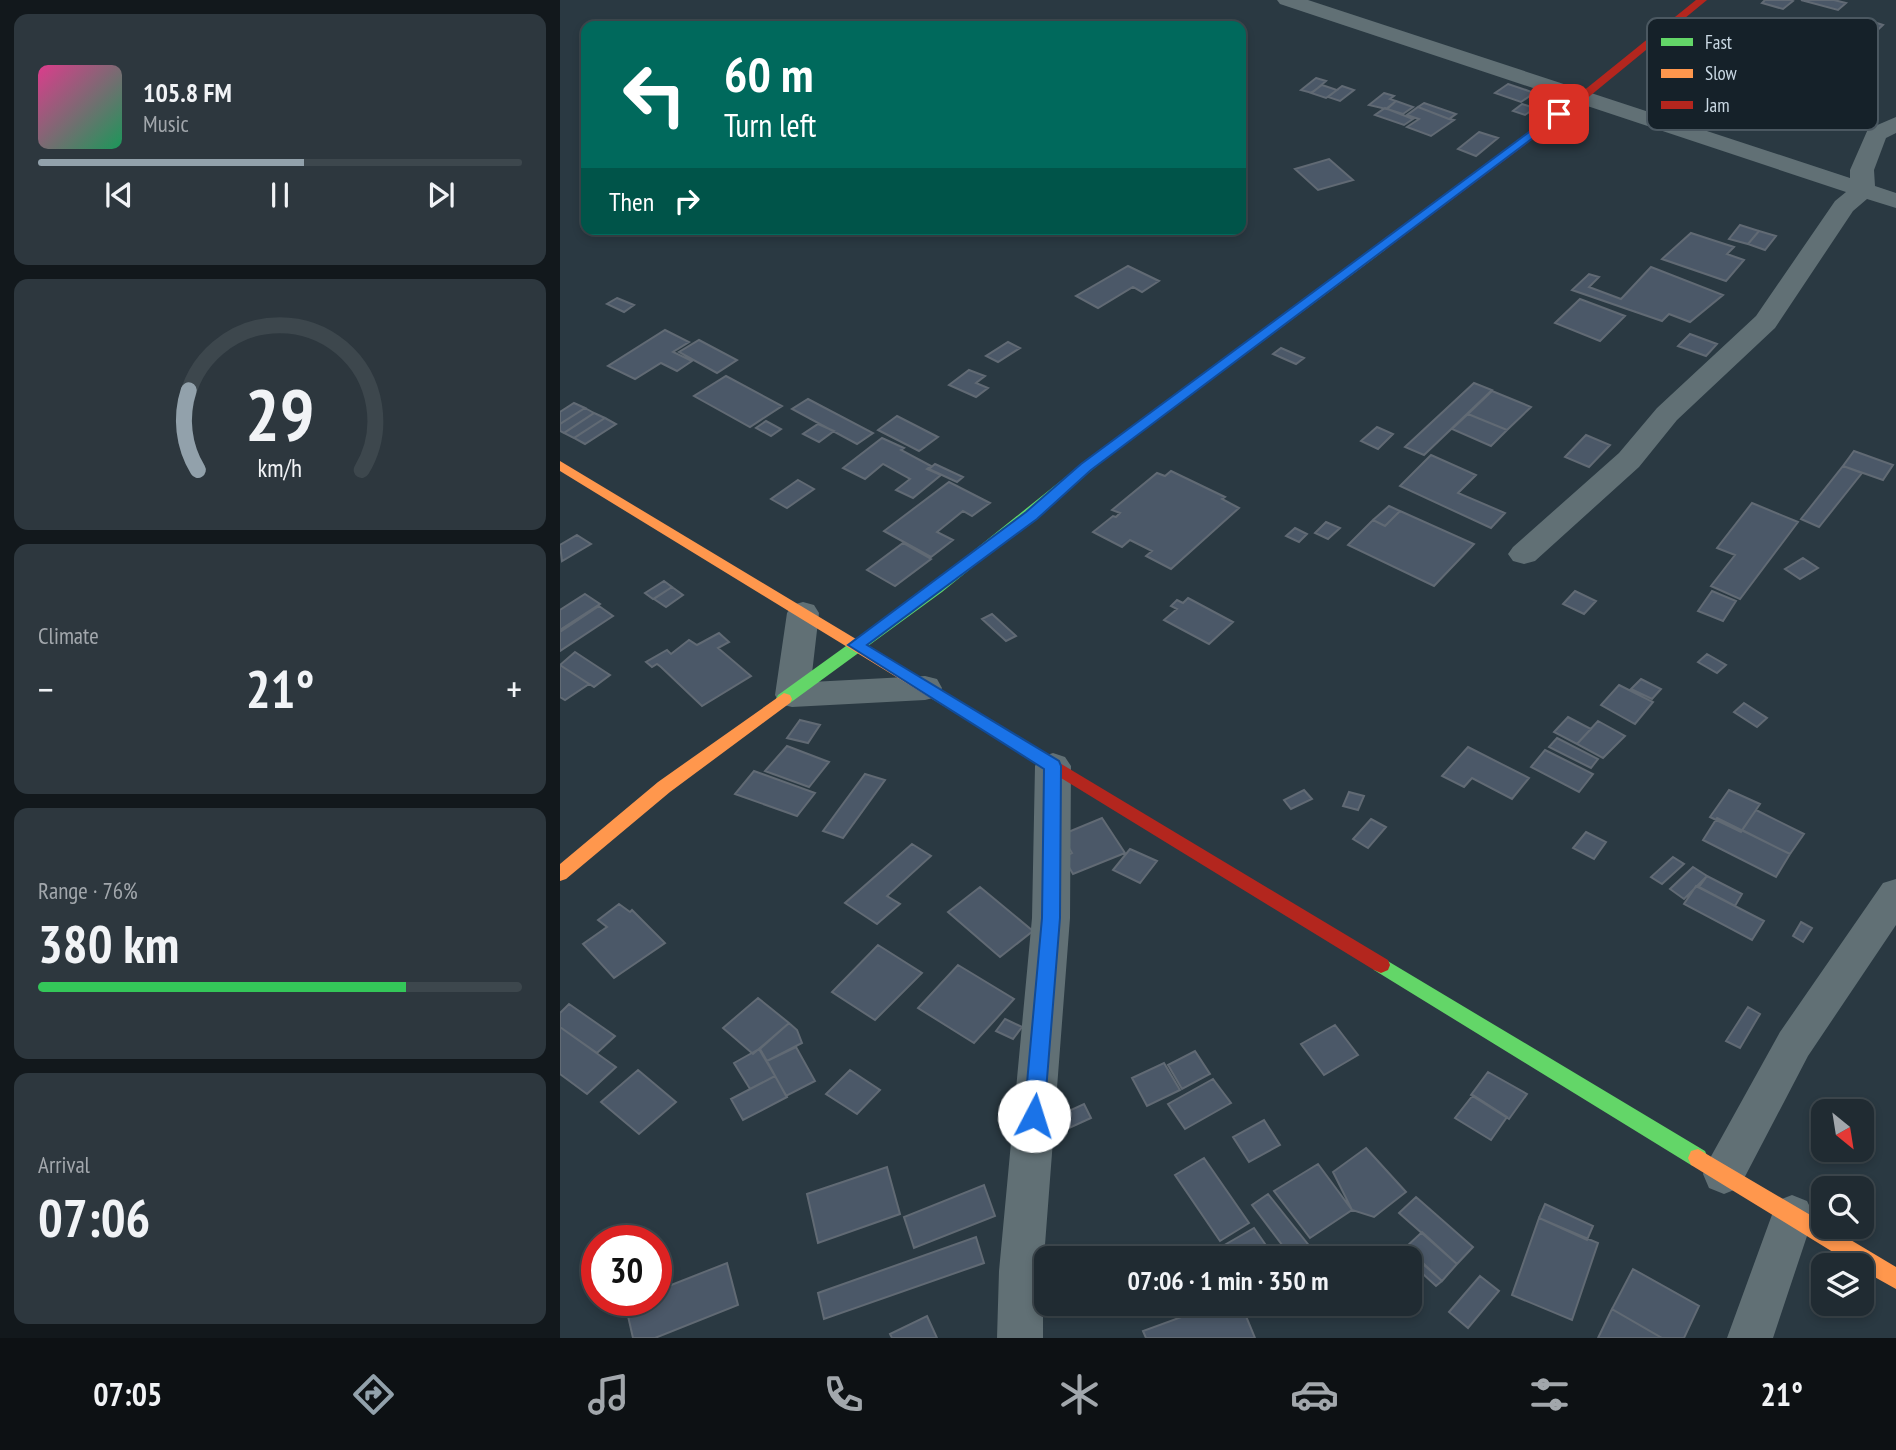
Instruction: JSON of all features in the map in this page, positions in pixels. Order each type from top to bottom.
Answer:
[{"type":"street","points":[[1287,0],[1647,120]]},
{"type":"street","points":[[1680,18],[1702,0]]},
{"type":"street","points":[[560,874],[677,777],[792,695],[1032,515],[1086,467],[1581,98],[1647,45]]},
{"type":"street","points":[[1863,190],[1862,170],[1876,134],[1896,124]]},
{"type":"street","points":[[1679,130],[1896,201]]},
{"type":"street","points":[[1524,554],[1629,460],[1667,414],[1766,322],[1844,206],[1863,190]]},
{"type":"street","points":[[560,466],[1896,1279]]},
{"type":"street","points":[[792,695],[803,613]]},
{"type":"street","points":[[792,695],[925,688]]},
{"type":"street","points":[[1020,1338],[1021,1270],[1051,918],[1053,766]]},
{"type":"street","points":[[1724,1174],[1794,1044],[1896,894]]},
{"type":"street","points":[[1750,1338],[1792,1215]]},
{"type":"building","points":[[1765,0],[1793,1],[1783,9],[1762,3]]},
{"type":"building","points":[[1801,0],[1834,0],[1846,3],[1838,10]]},
{"type":"building","points":[[1316,78],[1326,81],[1312,93],[1301,90]]},
{"type":"building","points":[[1508,84],[1534,93],[1521,102],[1495,93]]},
{"type":"building","points":[[1322,85],[1337,90],[1326,98],[1311,93]]},
{"type":"building","points":[[1342,86],[1354,90],[1340,101],[1328,97]]},
{"type":"building","points":[[1384,93],[1394,96],[1390,99],[1396,101],[1386,109],[1369,105]]},
{"type":"building","points":[[1396,101],[1413,107],[1403,114],[1387,109]]},
{"type":"building","points":[[1424,103],[1456,114],[1449,119],[1418,107]]},
{"type":"building","points":[[1522,104],[1535,108],[1525,115],[1513,111]]},
{"type":"building","points":[[1418,107],[1454,120],[1431,136],[1407,127],[1419,119],[1407,115]]},
{"type":"building","points":[[1385,108],[1413,119],[1404,125],[1375,115]]},
{"type":"building","points":[[1479,132],[1498,138],[1476,156],[1458,149]]},
{"type":"building","points":[[1329,159],[1353,180],[1318,190],[1295,169]]},
{"type":"building","points":[[1740,225],[1759,231],[1748,244],[1729,239]]},
{"type":"building","points":[[1759,231],[1776,236],[1765,250],[1748,244]]},
{"type":"building","points":[[1691,233],[1734,247],[1727,254],[1744,260],[1726,281],[1662,259]]},
{"type":"building","points":[[1128,266],[1159,281],[1142,292],[1133,287],[1098,308],[1076,296]]},
{"type":"building","points":[[1651,267],[1723,295],[1690,322],[1669,314],[1662,321],[1572,290],[1589,274],[1599,277],[1589,287],[1621,299]]},
{"type":"building","points":[[617,298],[634,305],[624,312],[607,304]]},
{"type":"building","points":[[1580,299],[1625,316],[1600,341],[1555,323]]},
{"type":"building","points":[[665,330],[689,342],[673,352],[692,361],[677,371],[661,363],[635,379],[608,366]]},
{"type":"building","points":[[1690,334],[1717,344],[1706,356],[1678,346]]},
{"type":"building","points":[[699,340],[737,360],[717,373],[679,352]]},
{"type":"building","points":[[1008,342],[1020,348],[998,362],[986,356]]},
{"type":"building","points":[[1281,348],[1304,358],[1296,364],[1273,354]]},
{"type":"building","points":[[969,370],[985,376],[976,383],[988,388],[976,397],[949,385]]},
{"type":"building","points":[[726,376],[782,406],[750,427],[694,396]]},
{"type":"building","points":[[1474,383],[1492,390],[1424,455],[1405,447]]},
{"type":"building","points":[[1492,391],[1531,407],[1507,430],[1468,414]]},
{"type":"building","points":[[808,399],[873,433],[857,444],[792,409]]},
{"type":"building","points":[[574,403],[585,408],[560,424],[560,412]]},
{"type":"building","points":[[585,408],[594,413],[564,433],[560,431],[560,424]]},
{"type":"building","points":[[594,413],[605,418],[574,438],[564,433]]},
{"type":"building","points":[[1468,414],[1507,430],[1491,446],[1452,429]]},
{"type":"building","points":[[897,416],[938,437],[919,451],[878,430]]},
{"type":"building","points":[[605,418],[616,424],[585,444],[574,438]]},
{"type":"building","points":[[766,421],[781,429],[771,436],[756,428]]},
{"type":"building","points":[[818,424],[834,431],[819,442],[803,434]]},
{"type":"building","points":[[1377,427],[1393,434],[1378,449],[1361,441]]},
{"type":"building","points":[[1586,435],[1610,445],[1589,467],[1565,457]]},
{"type":"building","points":[[882,438],[904,448],[901,450],[931,466],[927,469],[941,475],[913,498],[896,490],[910,479],[883,464],[865,479],[843,468]]},
{"type":"building","points":[[1854,451],[1893,465],[1883,480],[1843,466]]},
{"type":"building","points":[[1431,455],[1476,475],[1458,493],[1505,513],[1491,528],[1400,486]]},
{"type":"building","points":[[935,464],[963,477],[957,482],[929,469]]},
{"type":"building","points":[[1843,466],[1862,473],[1819,527],[1801,519]]},
{"type":"building","points":[[1171,471],[1225,497],[1222,499],[1239,508],[1171,569],[1146,556],[1152,551],[1130,540],[1122,547],[1093,532],[1113,516],[1116,517],[1120,513],[1112,510],[1157,473],[1165,476]]},
{"type":"building","points":[[798,480],[814,489],[787,508],[771,499]]},
{"type":"building","points":[[949,482],[990,503],[972,516],[963,511],[937,532],[953,540],[931,557],[884,531]]},
{"type":"building","points":[[1752,503],[1798,522],[1740,599],[1711,586],[1735,555],[1717,548]]},
{"type":"building","points":[[1389,506],[1400,511],[1385,526],[1373,520]]},
{"type":"building","points":[[1400,511],[1474,544],[1434,586],[1348,545],[1373,520],[1385,526]]},
{"type":"building","points":[[1326,522],[1340,528],[1328,539],[1315,533]]},
{"type":"building","points":[[1295,528],[1307,534],[1299,542],[1286,536]]},
{"type":"building","points":[[577,535],[591,544],[562,561],[560,545]]},
{"type":"building","points":[[903,543],[931,559],[895,586],[867,570]]},
{"type":"building","points":[[1803,558],[1818,568],[1800,579],[1785,569]]},
{"type":"building","points":[[664,581],[672,587],[653,599],[645,593]]},
{"type":"building","points":[[672,587],[683,595],[666,607],[654,599]]},
{"type":"building","points":[[1575,591],[1596,601],[1584,614],[1563,604]]},
{"type":"building","points":[[1712,591],[1736,601],[1723,621],[1698,611]]},
{"type":"building","points":[[585,594],[600,604],[560,630],[560,610]]},
{"type":"building","points":[[1188,598],[1233,622],[1209,644],[1164,620],[1177,609],[1171,606],[1177,600],[1183,603]]},
{"type":"building","points":[[599,606],[613,616],[560,651],[560,632]]},
{"type":"building","points":[[992,614],[1016,636],[1006,641],[982,619]]},
{"type":"building","points":[[719,633],[729,642],[718,648],[751,676],[702,706],[661,667],[657,664],[652,667],[646,662],[667,650],[671,654],[689,640],[697,645]]},
{"type":"building","points":[[575,652],[610,675],[594,687],[560,665]]},
{"type":"building","points":[[1707,654],[1726,665],[1717,673],[1698,662]]},
{"type":"building","points":[[560,665],[589,684],[565,700],[560,697]]},
{"type":"building","points":[[1641,679],[1661,689],[1652,699],[1631,689]]},
{"type":"building","points":[[1619,685],[1653,702],[1635,724],[1601,705]]},
{"type":"building","points":[[1744,703],[1767,718],[1757,727],[1734,712]]},
{"type":"building","points":[[1568,717],[1591,729],[1577,744],[1554,732]]},
{"type":"building","points":[[800,720],[820,725],[808,743],[787,738]]},
{"type":"building","points":[[1598,721],[1625,736],[1603,758],[1577,744]]},
{"type":"building","points":[[1557,738],[1598,759],[1591,768],[1549,747]]},
{"type":"building","points":[[787,746],[829,762],[809,787],[765,771]]},
{"type":"building","points":[[1468,747],[1529,778],[1512,799],[1472,778],[1464,787],[1442,776]]},
{"type":"building","points":[[1545,750],[1593,774],[1579,792],[1531,767]]},
{"type":"building","points":[[754,771],[815,793],[797,816],[735,794]]},
{"type":"building","points":[[865,774],[885,780],[843,838],[823,831]]},
{"type":"building","points":[[1304,790],[1312,799],[1291,809],[1284,800]]},
{"type":"building","points":[[1729,790],[1760,804],[1741,832],[1710,817]]},
{"type":"building","points":[[1349,792],[1364,796],[1358,810],[1343,806]]},
{"type":"building","points":[[1756,810],[1804,834],[1790,854],[1742,830]]},
{"type":"building","points":[[1102,818],[1125,853],[1073,874],[1063,857],[1072,853],[1061,835]]},
{"type":"building","points":[[1717,818],[1790,854],[1776,877],[1703,840]]},
{"type":"building","points":[[1371,819],[1386,827],[1368,848],[1353,839]]},
{"type":"building","points":[[1586,832],[1606,842],[1594,859],[1573,848]]},
{"type":"building","points":[[912,844],[931,856],[887,896],[900,904],[877,924],[845,903]]},
{"type":"building","points":[[1130,849],[1157,861],[1140,883],[1113,870]]},
{"type":"building","points":[[1673,857],[1684,864],[1662,884],[1651,877]]},
{"type":"building","points":[[1693,867],[1707,876],[1684,899],[1670,889]]},
{"type":"building","points":[[1707,876],[1742,894],[1735,906],[1699,887]]},
{"type":"building","points":[[1696,886],[1764,921],[1752,940],[1684,904]]},
{"type":"building","points":[[980,887],[1033,931],[1000,957],[948,912]]},
{"type":"building","points":[[619,904],[630,912],[632,910],[665,943],[614,978],[583,944],[607,927],[598,920]]},
{"type":"building","points":[[1801,922],[1812,928],[1803,942],[1793,936]]},
{"type":"building","points":[[878,945],[922,973],[875,1020],[832,992]]},
{"type":"building","points":[[958,965],[1014,999],[974,1043],[918,1008]]},
{"type":"building","points":[[758,998],[789,1023],[753,1054],[723,1028]]},
{"type":"building","points":[[569,1004],[615,1036],[597,1053],[560,1027],[560,1013]]},
{"type":"building","points":[[1748,1007],[1760,1014],[1740,1048],[1726,1041]]},
{"type":"building","points":[[1005,1019],[1022,1027],[1013,1039],[996,1031]]},
{"type":"building","points":[[789,1023],[797,1030],[802,1043],[767,1061],[760,1049]]},
{"type":"building","points":[[1335,1025],[1358,1055],[1324,1075],[1301,1044]]},
{"type":"building","points":[[560,1027],[616,1067],[587,1094],[560,1074]]},
{"type":"building","points":[[796,1047],[815,1081],[786,1096],[767,1061]]},
{"type":"building","points":[[759,1049],[775,1076],[750,1089],[734,1063]]},
{"type":"building","points":[[1195,1051],[1210,1074],[1182,1089],[1168,1065]]},
{"type":"building","points":[[1164,1063],[1180,1090],[1147,1106],[1132,1078]]},
{"type":"building","points":[[638,1070],[676,1102],[639,1134],[601,1102]]},
{"type":"building","points":[[850,1070],[880,1090],[857,1114],[826,1094]]},
{"type":"building","points":[[1488,1072],[1527,1094],[1509,1119],[1471,1095]]},
{"type":"building","points":[[775,1076],[787,1097],[743,1120],[731,1099]]},
{"type":"building","points":[[1213,1079],[1231,1103],[1185,1129],[1168,1104]]},
{"type":"building","points":[[1473,1095],[1507,1117],[1491,1140],[1455,1118]]},
{"type":"building","points":[[1084,1104],[1091,1118],[1043,1140],[1036,1126]]},
{"type":"building","points":[[1264,1120],[1280,1145],[1249,1162],[1233,1137]]},
{"type":"building","points":[[1366,1148],[1406,1192],[1374,1217],[1352,1210],[1333,1172]]},
{"type":"building","points":[[1204,1158],[1249,1223],[1220,1241],[1175,1175]]},
{"type":"building","points":[[1318,1164],[1352,1210],[1310,1238],[1274,1191]]},
{"type":"building","points":[[887,1167],[900,1214],[818,1243],[807,1194]]},
{"type":"building","points":[[984,1185],[995,1216],[914,1248],[904,1217]]},
{"type":"building","points":[[1268,1194],[1309,1246],[1283,1246],[1252,1205]]},
{"type":"building","points":[[1416,1197],[1473,1247],[1457,1264],[1399,1213]]},
{"type":"building","points":[[1545,1204],[1593,1226],[1587,1240],[1539,1218]]},
{"type":"building","points":[[1539,1218],[1598,1243],[1572,1320],[1512,1295]]},
{"type":"building","points":[[1254,1228],[1266,1246],[1223,1246]]},
{"type":"building","points":[[1422,1232],[1457,1264],[1442,1281],[1422,1263],[1422,1246],[1407,1246]]},
{"type":"building","points":[[976,1237],[984,1263],[824,1319],[818,1293]]},
{"type":"building","points":[[1422,1262],[1442,1281],[1436,1286],[1422,1273]]},
{"type":"building","points":[[727,1263],[738,1305],[655,1338],[633,1338],[628,1316],[672,1316],[672,1285]]},
{"type":"building","points":[[1633,1269],[1699,1306],[1684,1338],[1662,1338],[1612,1309]]},
{"type":"building","points":[[1480,1276],[1499,1291],[1468,1328],[1449,1312]]},
{"type":"building","points":[[1612,1309],[1662,1338],[1598,1338]]},
{"type":"building","points":[[927,1316],[937,1338],[892,1338],[890,1334]]},
{"type":"building","points":[[1184,1316],[1246,1316],[1255,1338],[1146,1338],[1143,1331]]},
{"type":"traffic: fast","points":[[784,699],[937,588],[1098,458]]},
{"type":"traffic: fast","points":[[1381,965],[1698,1158]]},
{"type":"traffic: slow","points":[[1098,458],[1381,247]]},
{"type":"traffic: slow","points":[[560,465],[1028,750]]},
{"type":"traffic: slow","points":[[560,874],[664,787],[784,699]]},
{"type":"traffic: slow","points":[[1698,1158],[1896,1279]]},
{"type":"traffic: jam","points":[[1680,18],[1702,0]]},
{"type":"traffic: jam","points":[[1381,247],[1581,98],[1647,45]]},
{"type":"traffic: jam","points":[[1028,750],[1381,965]]},
{"type":"route","points":[[1034,1116],[1051,918],[1053,766],[856,645],[1032,515],[1086,467],[1559,114]]}]
